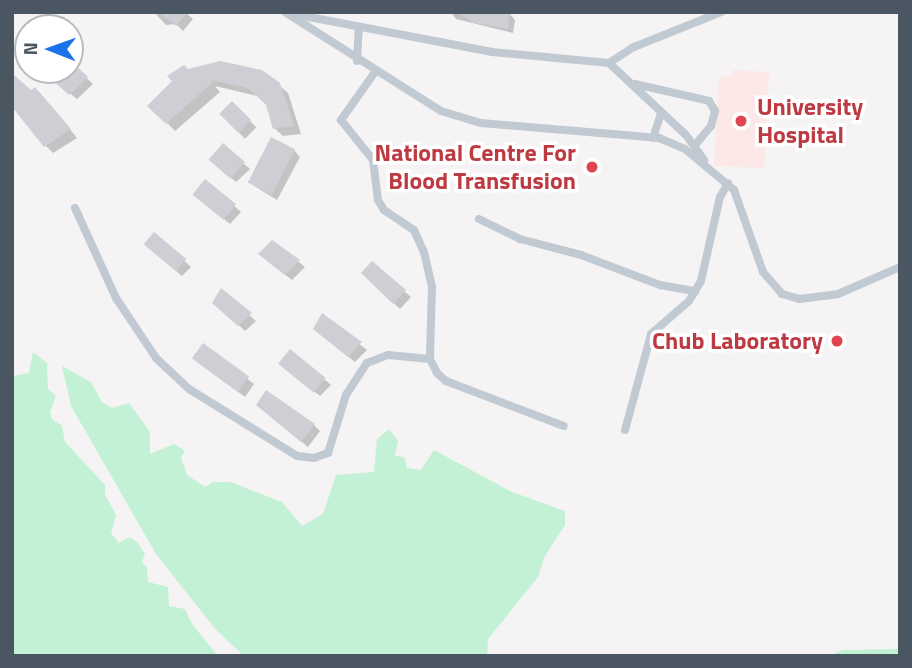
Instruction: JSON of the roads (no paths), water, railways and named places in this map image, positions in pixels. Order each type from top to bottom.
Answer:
[{"type":"street","points":[[285,12],[492,52],[608,62],[635,84],[728,183],[763,272],[782,294],[807,299],[838,294],[900,268]]},
{"type":"street","points":[[285,12],[357,61],[441,111],[481,123],[653,138],[705,161]]},
{"type":"street","points":[[608,62],[634,47],[721,12]]},
{"type":"street","points":[[357,61],[359,28]]},
{"type":"street","points":[[375,72],[341,120],[373,160],[378,200],[384,210],[414,230],[424,253],[432,286],[430,359],[446,381],[565,426]]},
{"type":"street","points":[[635,84],[709,101],[715,111],[711,126],[695,145]]},
{"type":"street","points":[[653,138],[661,113]]},
{"type":"street","points":[[625,430],[651,334],[695,291],[715,232],[720,197],[728,183]]},
{"type":"street","points":[[75,208],[116,298],[156,358],[188,389],[297,456],[314,458],[328,453],[345,395],[367,363],[388,355],[430,359]]},
{"type":"street","points":[[479,219],[520,239],[581,255],[660,285],[695,291]]},
{"type":"place","name":"University Hospital","points":[[741,121]]},
{"type":"place","name":"National Centre For Blood Transfusion","points":[[592,167]]},
{"type":"place","name":"Chub Laboratory","points":[[837,341]]}]
